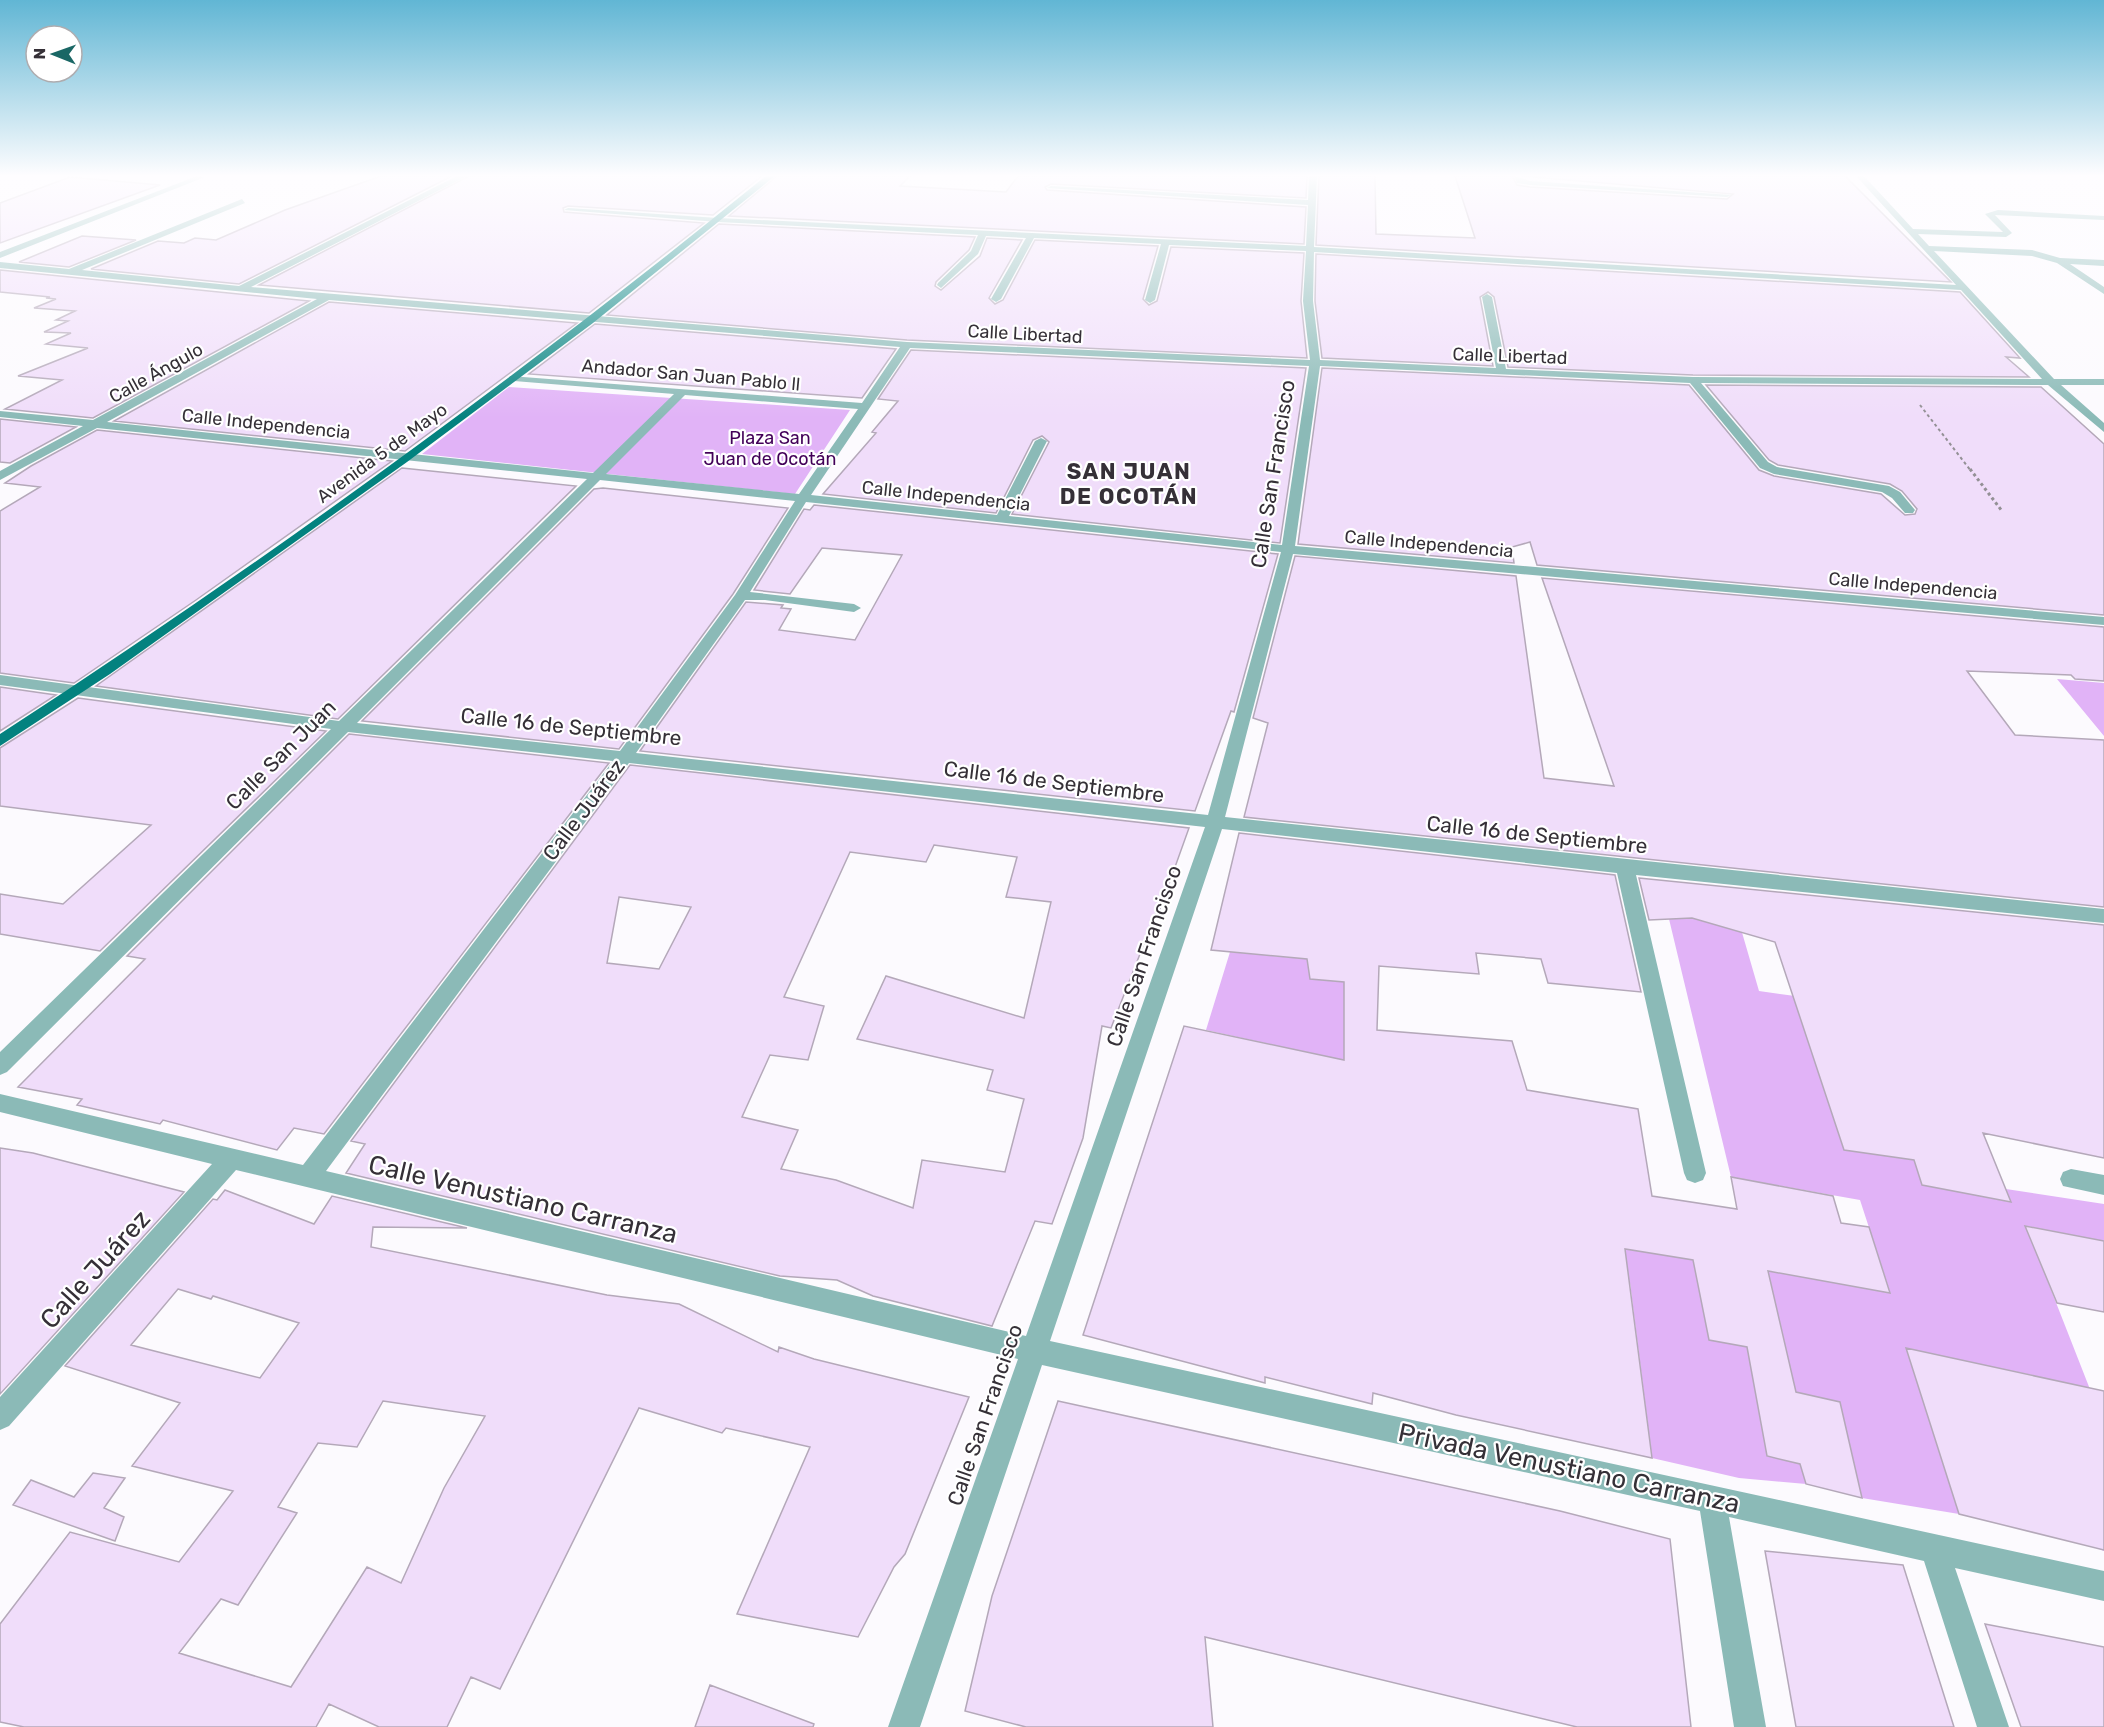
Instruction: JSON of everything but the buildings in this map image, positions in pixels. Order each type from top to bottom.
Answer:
[{"type":"main road","name":"Avenida 5 de Mayo","points":[[0,741],[80,690],[409,458],[671,257]]},
{"type":"street","points":[[2,265],[26,257]]},
{"type":"street","points":[[69,272],[107,257]]},
{"type":"street","points":[[240,289],[304,257]]},
{"type":"street","points":[[941,285],[970,257]]},
{"type":"street","points":[[996,299],[1019,257]]},
{"type":"street","points":[[1150,300],[1162,257]]},
{"type":"street","name":"Calle San Francisco","points":[[904,1727],[1215,823],[1288,549],[1315,363],[1308,301],[1310,257]]},
{"type":"street","points":[[1438,257],[1966,288]]},
{"type":"street","points":[[1936,257],[2051,382],[2104,429]]},
{"type":"street","points":[[2042,257],[2060,261],[2104,263]]},
{"type":"street","points":[[2060,261],[2104,291]]},
{"type":"street","name":"Calle Libertad","points":[[2,265],[327,297],[907,345],[1693,380],[2104,382]]},
{"type":"street","name":"Calle Ángulo","points":[[0,476],[99,424],[327,297]]},
{"type":"street","points":[[1487,297],[1502,372]]},
{"type":"street","name":"Calle Juárez","points":[[308,1176],[626,755],[741,596],[802,499],[907,345]]},
{"type":"street","name":"Andador San Juan Pablo ll","points":[[514,378],[865,406]]},
{"type":"street","points":[[1693,380],[1764,465],[1787,474],[1885,489],[1896,495],[1909,510]]},
{"type":"street","name":"Calle San Juan","points":[[0,1066],[683,391]]},
{"type":"street","name":"Calle Independencia","points":[[0,414],[1288,549],[2104,621]]},
{"type":"street","points":[[1001,519],[1041,441]]},
{"type":"street","points":[[741,596],[765,596],[854,608]]},
{"type":"street","name":"Calle 16 de Septiembre","points":[[0,680],[342,726],[626,755],[1215,823],[2104,916]]},
{"type":"street","points":[[1625,867],[1695,1173]]},
{"type":"street","name":"Calle Venustiano Carranza","points":[[0,1103],[1033,1350]]},
{"type":"street","name":"Calle Juárez","points":[[0,1417],[232,1158]]},
{"type":"street","points":[[2071,1179],[2104,1185]]},
{"type":"street","name":"Privada Venustiano Carranza","points":[[1033,1350],[2104,1586]]},
{"type":"street","points":[[1712,1500],[1750,1727]]},
{"type":"street","points":[[1934,1548],[1993,1727]]},
{"type":"path","points":[[1898,380],[2002,512]]},
{"type":"green space","name":"Plaza San Juan de Ocotán","points":[[509,387],[850,410],[795,494],[422,454]]},
{"type":"green space","points":[[2057,679],[2104,683],[2104,736]]},
{"type":"green space","points":[[1692,918],[1741,929],[1759,991],[1795,996],[1844,1150],[1914,1160],[1922,1185],[2010,1202],[2006,1189],[2104,1204],[2104,1241],[2026,1226],[2104,1425],[2104,1551],[2099,1549],[2036,1376],[1907,1349],[1959,1514],[1862,1498],[1840,1402],[1754,1383],[1767,1456],[1800,1464],[1806,1484],[1739,1478],[1652,1458],[1630,1283],[1558,1266],[1624,1248],[1693,1260],[1787,1355],[1768,1271],[1890,1292],[1860,1200],[1731,1177],[1669,919]]},
{"type":"green space","points":[[1230,952],[1307,959],[1310,979],[1344,982],[1344,1061],[1206,1030]]},
{"type":"district","name":"SAN JUAN DE OCOTÁN","points":[[1129,484]]}]
